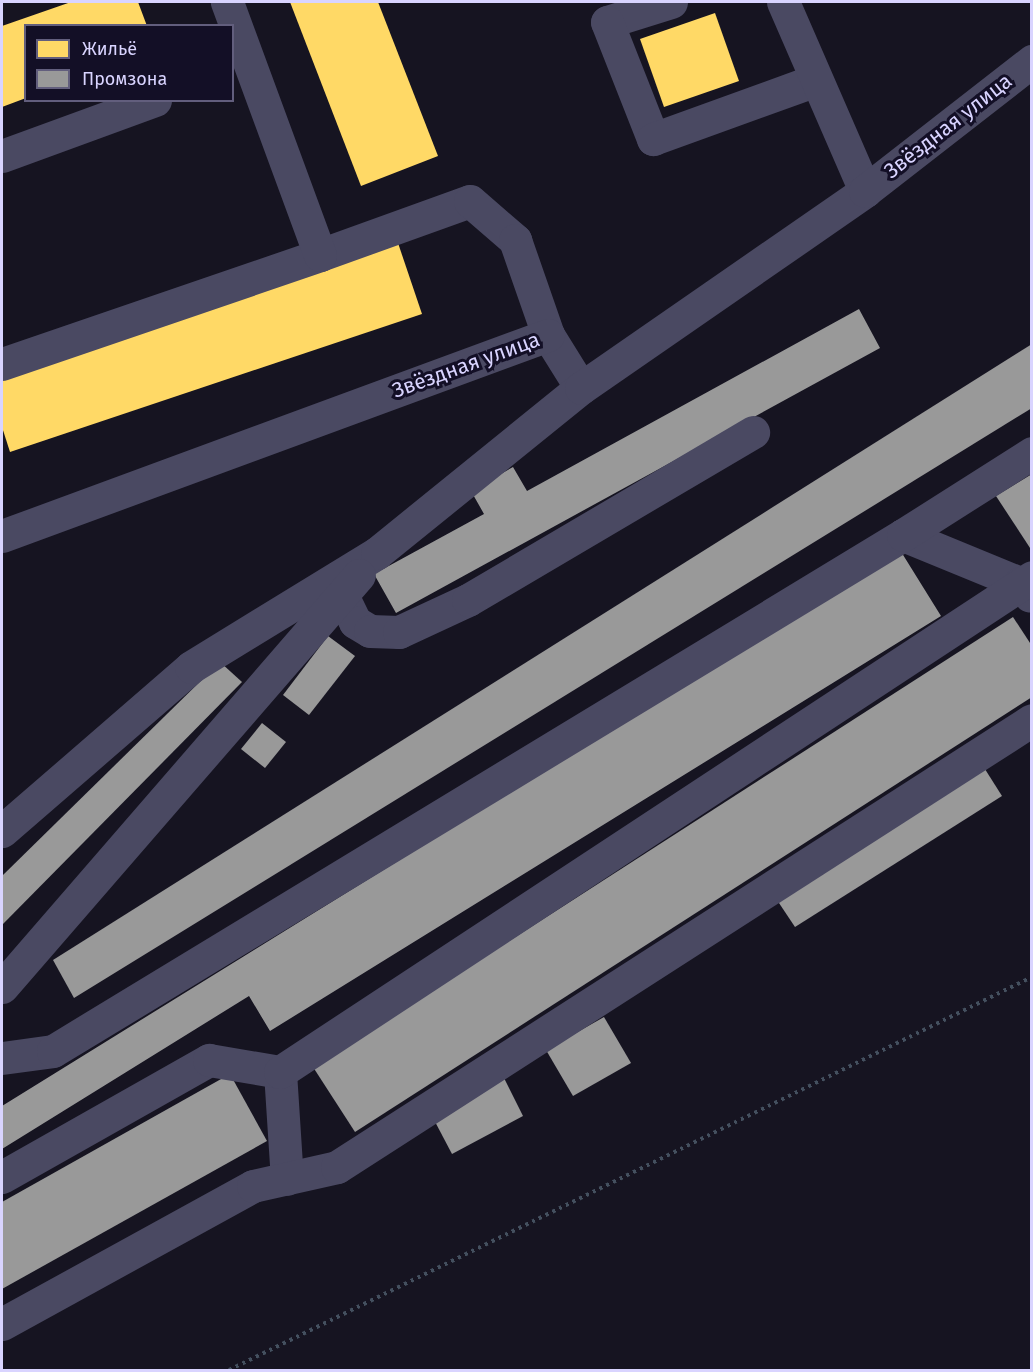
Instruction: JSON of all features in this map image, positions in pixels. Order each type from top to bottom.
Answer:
[{"type":"street","points":[[227,2],[232,24]]},
{"type":"street","points":[[671,2],[607,22],[653,139],[816,80]]},
{"type":"street","name":"Звёздная улица","points":[[783,2],[865,191]]},
{"type":"street","points":[[234,33],[242,69],[320,255]]},
{"type":"street","name":"Звёздная улица","points":[[2,536],[548,335],[581,388],[865,191],[1032,61]]},
{"type":"street","points":[[2,156],[150,102]]},
{"type":"street","points":[[2,364],[470,201],[515,240],[548,335]]},
{"type":"street","points":[[2,831],[191,668],[377,553],[581,388]]},
{"type":"street","points":[[342,595],[355,622],[370,631],[399,632],[468,600],[753,432]]},
{"type":"street","points":[[2,1058],[53,1051],[903,536],[1032,453]]},
{"type":"street","points":[[903,536],[1028,586]]},
{"type":"street","points":[[2,987],[377,553]]},
{"type":"street","points":[[2,1177],[209,1060],[280,1072],[1028,586]]},
{"type":"street","points":[[2,1324],[253,1186],[336,1167],[1032,720]]},
{"type":"street","points":[[280,1072],[287,1179]]},
{"type":"path","points":[[229,1371],[1032,977]]},
{"type":"building: Жильё","points":[[71,2],[138,2],[146,24],[24,24],[24,99],[2,107],[2,26]]},
{"type":"building: Жильё","points":[[290,2],[378,2],[438,156],[361,186]]},
{"type":"building: Жильё","points":[[715,13],[739,81],[664,107],[640,39]]},
{"type":"building: Жильё","points":[[398,243],[422,314],[10,452],[2,427],[2,376]]},
{"type":"building: Промзона","points":[[859,309],[880,348],[396,613],[374,574],[484,514],[471,491],[513,467],[527,491]]},
{"type":"building: Промзона","points":[[1032,344],[1032,408],[74,998],[53,960]]},
{"type":"building: Промзона","points":[[1032,474],[1032,551],[996,496]]},
{"type":"building: Промзона","points":[[900,550],[941,616],[270,1031],[249,996],[2,1149],[2,1106]]},
{"type":"building: Промзона","points":[[1013,617],[1032,646],[1032,697],[355,1132],[313,1067]]},
{"type":"building: Промзона","points":[[328,636],[355,656],[309,715],[283,695]]},
{"type":"building: Промзона","points":[[220,662],[242,682],[2,925],[2,876]]},
{"type":"building: Промзона","points":[[262,723],[286,742],[265,768],[241,749]]},
{"type":"building: Промзона","points":[[983,766],[1002,796],[795,927],[775,897]]},
{"type":"building: Промзона","points":[[604,1017],[631,1063],[573,1096],[546,1050]]},
{"type":"building: Промзона","points":[[230,1074],[267,1141],[2,1289],[2,1202]]},
{"type":"building: Промзона","points":[[504,1078],[523,1116],[452,1154],[432,1116]]}]
